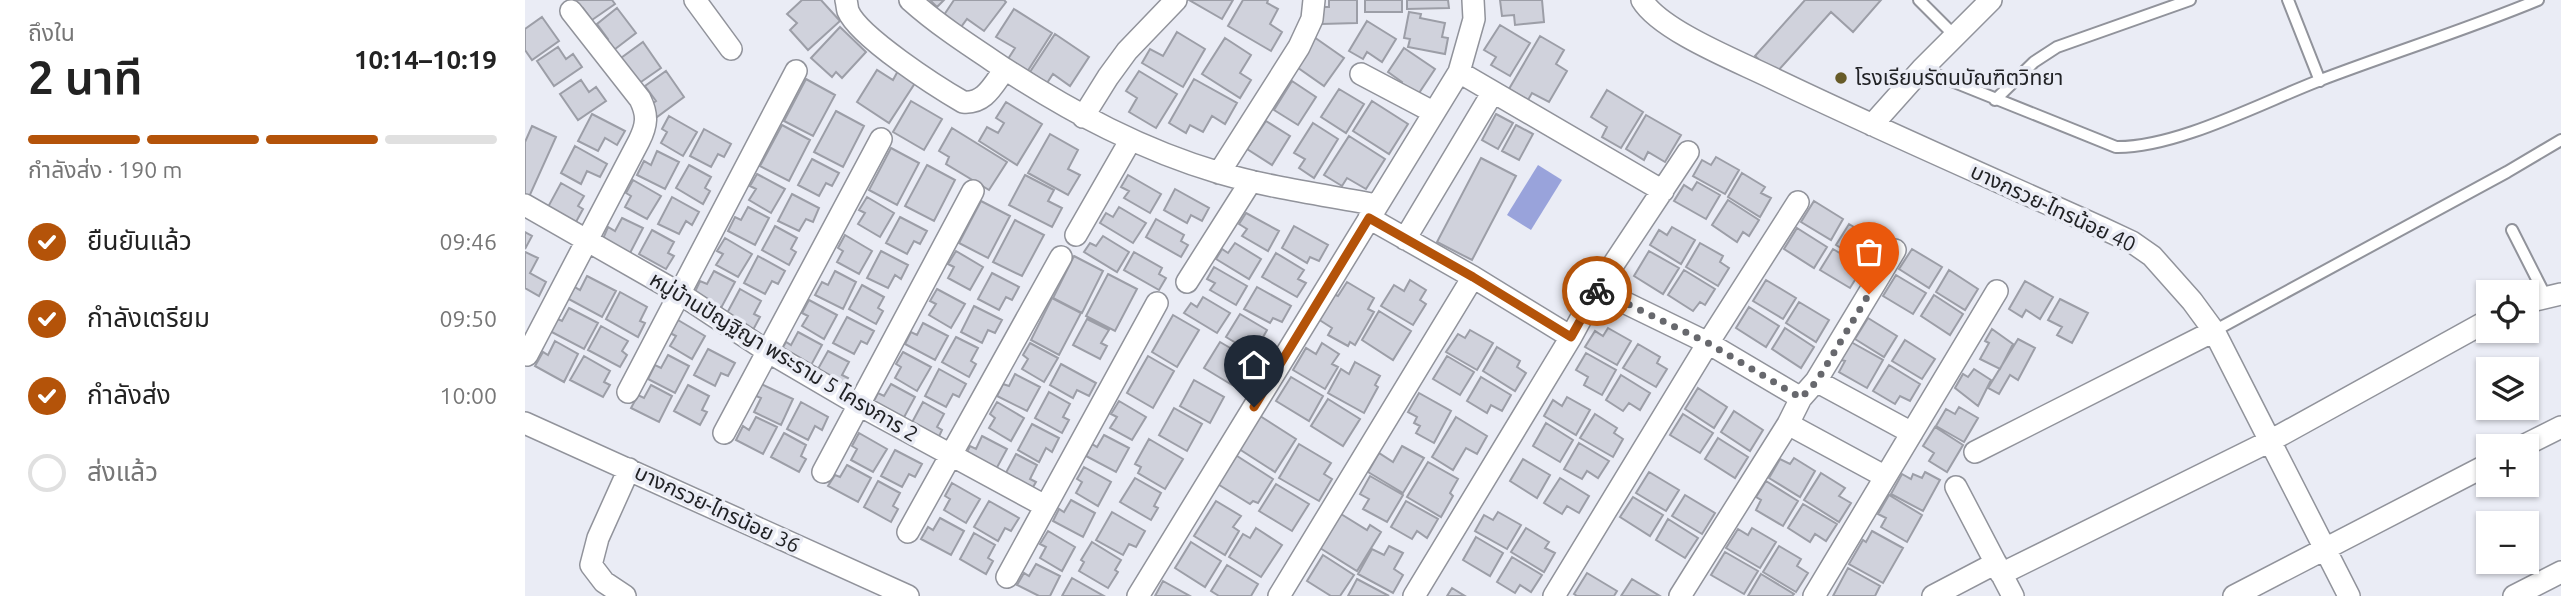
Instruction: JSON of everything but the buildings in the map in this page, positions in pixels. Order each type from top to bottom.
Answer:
[{"type":"street","points":[[695,0],[731,49]]},
{"type":"street","points":[[846,0],[848,11],[867,34],[963,102],[972,103],[983,99],[1005,69]]},
{"type":"street","points":[[910,0],[958,39],[1083,117],[1130,141],[1219,173],[1373,212],[1405,239],[1571,337]]},
{"type":"street","points":[[1083,117],[1127,51],[1176,0]]},
{"type":"street","points":[[1219,173],[1299,47],[1312,19],[1314,0]]},
{"type":"street","points":[[1138,596],[1459,72],[1473,19],[1473,0]]},
{"type":"street","name":"บางกรวย-ไทรน้อย 40","points":[[1642,0],[1667,23],[1712,49],[1872,125],[2132,242],[2152,256],[2192,301],[2214,331],[2349,596]]},
{"type":"street","points":[[1872,125],[1922,69],[1991,0]]},
{"type":"street","points":[[527,355],[645,130],[646,111],[640,99],[571,11]]},
{"type":"street","points":[[628,392],[796,71]]},
{"type":"street","points":[[1459,72],[1663,191]]},
{"type":"street","points":[[1361,74],[1433,112]]},
{"type":"street","points":[[1405,239],[1493,92]]},
{"type":"street","points":[[724,433],[881,139]]},
{"type":"street","points":[[1076,234],[1130,141]]},
{"type":"street","points":[[1414,596],[1571,337],[1597,289],[1688,152]]},
{"type":"street","points":[[1187,282],[1251,181]]},
{"type":"street","points":[[823,472],[973,191]]},
{"type":"street","points":[[1553,596],[1798,202]]},
{"type":"street","name":"หมู่บ้านปัญฐิญา พระราม 5 โครงการ 2","points":[[525,205],[679,293],[767,351],[859,405],[1045,506]]},
{"type":"street","points":[[1680,596],[1788,424],[1801,398],[1817,381],[1895,250]]},
{"type":"street","points":[[908,532],[1061,257]]},
{"type":"street","points":[[1279,596],[1473,277]]},
{"type":"street","points":[[1597,289],[1708,343],[1801,398]]},
{"type":"street","points":[[1814,596],[1997,291]]},
{"type":"street","points":[[1007,577],[1157,303]]},
{"type":"street","points":[[1934,596],[2270,441],[2476,327]]},
{"type":"street","points":[[1975,452],[2214,331]]},
{"type":"street","points":[[1817,381],[1912,433]]},
{"type":"street","name":"บางกรวย-ไทรน้อย 36","points":[[525,423],[908,596]]},
{"type":"street","points":[[1788,424],[1884,477]]},
{"type":"street","points":[[2539,438],[2561,426]]},
{"type":"street","points":[[625,596],[604,582],[591,565],[599,537],[629,470]]},
{"type":"street","points":[[2234,596],[2476,471]]},
{"type":"street","points":[[1956,487],[2013,596]]},
{"type":"street","points":[[2514,596],[2561,572]]},
{"type":"lane","points":[[1919,0],[1955,36]]},
{"type":"lane","points":[[1995,100],[2034,62],[2057,47],[2190,0]]},
{"type":"lane","points":[[2288,0],[2320,80]]},
{"type":"lane","points":[[1922,69],[2116,148],[2130,148],[2149,145],[2217,122],[2320,80],[2494,19],[2538,0]]},
{"type":"lane","points":[[2214,331],[2561,140]]},
{"type":"lane","points":[[2512,230],[2545,298]]},
{"type":"water","points":[[1538,165],[1562,180],[1531,230],[1507,215]]},
{"type":"way so far","points":[[1597,291],[1708,343],[1801,398],[1817,381],[1869,294]]},
{"type":"place","name":"โรงเรียนรัตนบัณฑิตวิทยา","points":[[1841,78]]},
{"type":"route","points":[[1254,407],[1369,218],[1571,337],[1597,291]]}]
